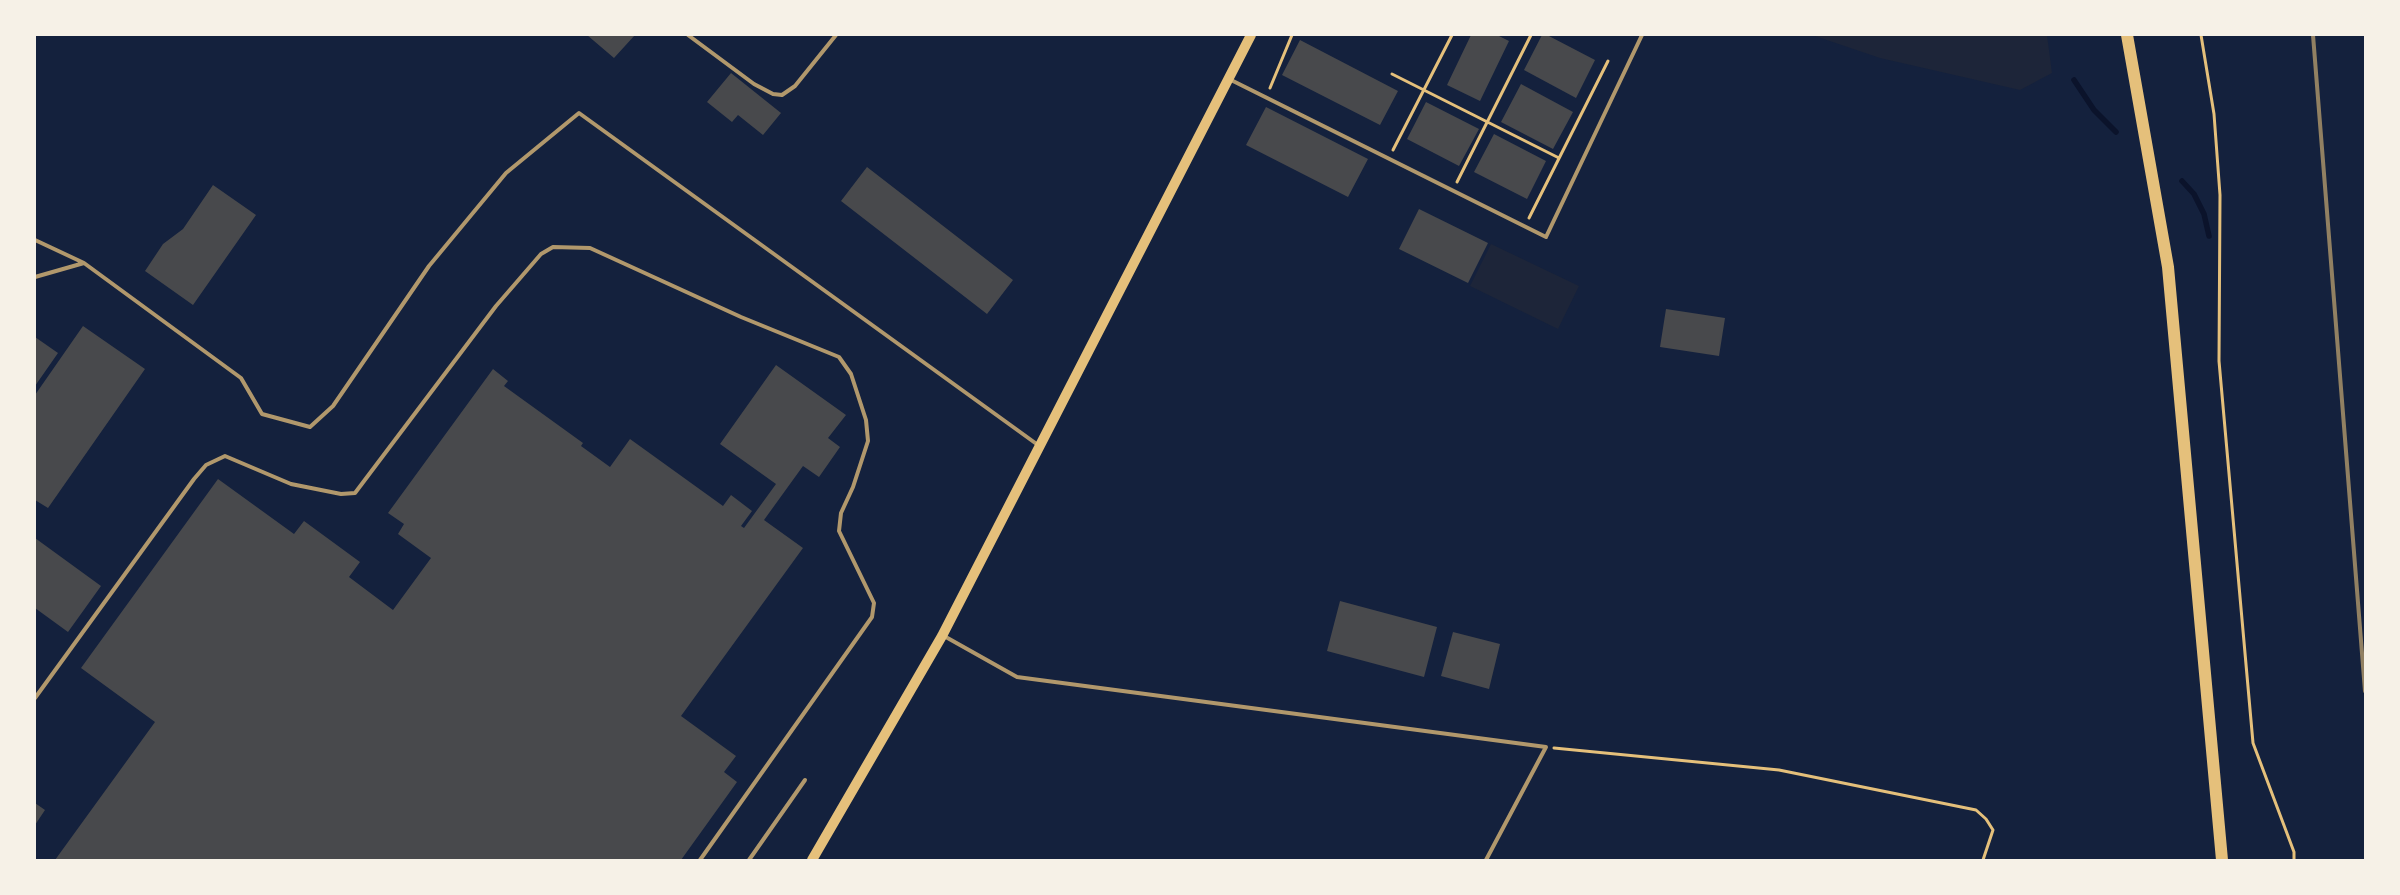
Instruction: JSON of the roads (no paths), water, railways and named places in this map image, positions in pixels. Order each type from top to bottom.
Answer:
[{"type":"main road","points":[[812,860],[942,636],[1251,35]]},
{"type":"main road","points":[[2127,35],[2168,267],[2222,860]]},
{"type":"lane","points":[[688,35],[754,84],[773,94],[782,95],[795,86],[836,35]]},
{"type":"lane","points":[[1229,79],[1546,237],[1642,35]]},
{"type":"lane","points":[[35,240],[84,263],[241,378],[262,414],[310,427],[333,406],[429,266],[506,173],[579,113],[1041,446]]},
{"type":"lane","points":[[35,698],[206,465],[225,456],[291,484],[342,494],[355,493],[496,306],[541,254],[553,247],[590,248],[741,317],[839,357],[851,374],[866,420],[868,441],[853,488],[841,513],[839,531],[874,603],[872,617],[700,860]]},
{"type":"lane","points":[[35,277],[84,263]]},
{"type":"lane","points":[[942,636],[1017,677],[1546,747],[1486,860]]},
{"type":"lane","points":[[749,860],[805,780]]},
{"type":"waterway","points":[[2074,80],[2094,110],[2116,132]]},
{"type":"waterway","points":[[2182,181],[2194,194],[2204,214],[2209,236]]},
{"type":"railway","points":[[2313,35],[2365,691]]}]
